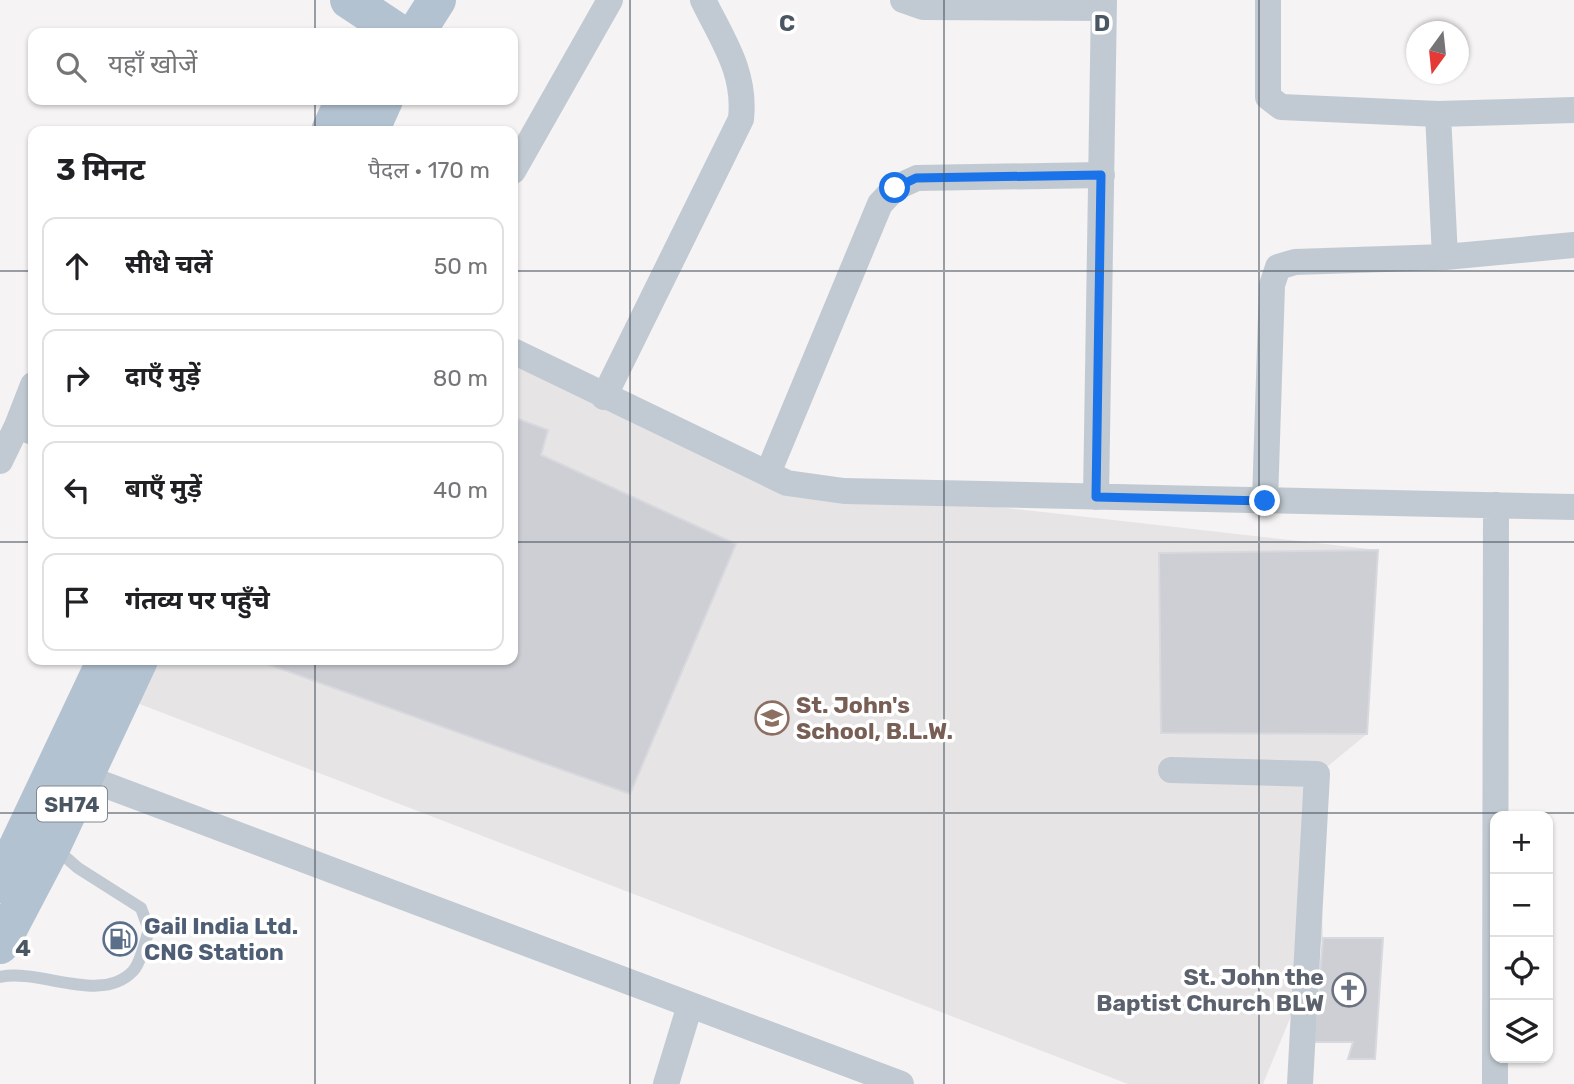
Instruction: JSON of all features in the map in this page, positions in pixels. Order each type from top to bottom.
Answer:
[{"type":"main road","points":[[349,0],[396,25],[437,0]]},
{"type":"main road","points":[[332,126],[342,105]]},
{"type":"main road","points":[[372,126],[382,105]]},
{"type":"main road","name":"SH74","points":[[0,945],[40,839],[70,772],[104,665]]},
{"type":"main road","name":"SH74","points":[[70,772],[136,665]]},
{"type":"main road","name":"SH74","points":[[0,884],[40,839]]},
{"type":"street","points":[[518,163],[610,0]]},
{"type":"street","points":[[604,397],[741,119],[743,97],[739,74],[703,0]]},
{"type":"street","points":[[903,0],[923,7],[1104,4],[1096,497]]},
{"type":"street","points":[[1268,0],[1268,97],[1280,107],[1438,114],[1574,110]]},
{"type":"street","points":[[1438,114],[1445,257]]},
{"type":"street","points":[[768,473],[880,204],[895,188],[916,178],[1101,175]]},
{"type":"street","points":[[1265,501],[1272,285],[1278,267],[1295,262],[1445,257],[1574,245]]},
{"type":"street","points":[[518,354],[787,483],[844,491],[1574,507]]},
{"type":"street","points":[[0,461],[25,429]]},
{"type":"street","points":[[1495,1084],[1496,505]]},
{"type":"street","points":[[1171,770],[1317,774],[1300,1084]]},
{"type":"street","points":[[70,772],[901,1084]]},
{"type":"street","points":[[666,1084],[690,1005]]},
{"type":"lane","points":[[0,977],[39,975],[89,986],[119,982],[135,969],[149,930],[141,908],[78,868],[40,839]]},
{"type":"shaded area","name":"St. John's School, B.L.W.","points":[[518,361],[787,483],[1378,550],[1367,734],[1317,775],[1323,938],[1263,1084],[1128,1084],[137,703],[154,665],[518,665]]},
{"type":"building","points":[[518,419],[548,430],[541,455],[736,544],[630,794],[270,665],[518,665]]},
{"type":"building","points":[[1378,550],[1367,734],[1161,733],[1159,553]]},
{"type":"building","name":"St. John the Baptist Church BLW","points":[[1323,938],[1383,938],[1375,1059],[1348,1059],[1353,1042],[1314,1042]]},
{"type":"place","name":"St. John's School, B.L.W.","points":[[772,718]]},
{"type":"place","name":"Gail India Ltd. CNG Station","points":[[120,939]]},
{"type":"place","name":"St. John the Baptist Church BLW","points":[[1349,990]]},
{"type":"route","points":[[895,188],[916,178],[1101,175],[1096,497],[1265,501]]}]
